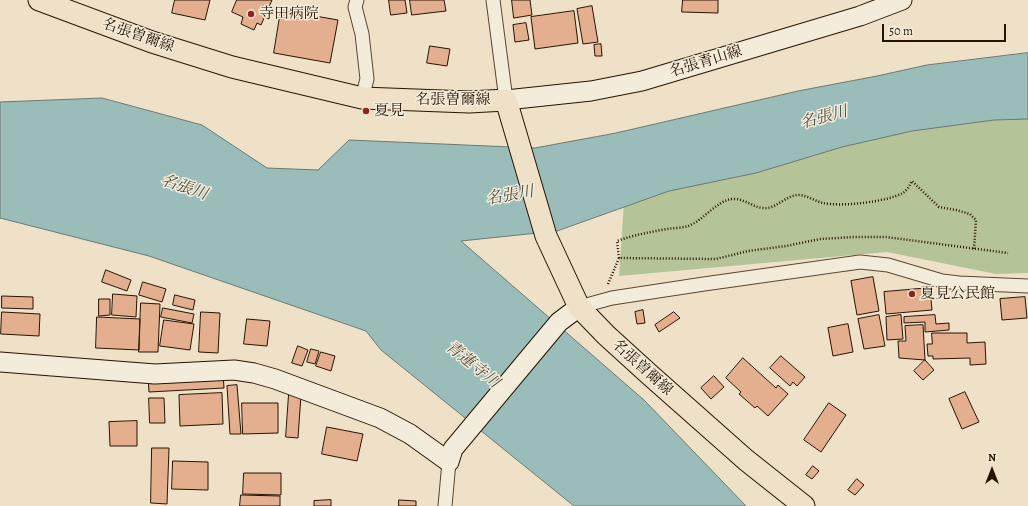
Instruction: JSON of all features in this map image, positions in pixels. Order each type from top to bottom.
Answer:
[{"type":"main road","name":"名張曽爾線","points":[[39,0],[152,42],[232,67],[362,98],[433,101],[506,100],[546,236],[579,307],[606,335],[746,460],[804,506]]},
{"type":"street","points":[[357,0],[355,7],[362,34],[367,79],[362,98]]},
{"type":"street","points":[[493,0],[506,100]]},
{"type":"street","name":"名張青山線","points":[[506,100],[591,91],[642,81],[860,16],[902,0]]},
{"type":"street","points":[[445,506],[451,456],[559,322],[579,307],[612,298],[673,288],[860,262],[888,265],[942,281],[1028,286]]},
{"type":"street","points":[[0,362],[155,374],[234,370],[254,373],[380,418],[451,456]]},
{"type":"path","points":[[608,284],[619,258],[617,241],[633,235],[688,226],[720,204],[731,199],[744,200],[764,209],[791,196],[799,195],[823,203],[859,204],[875,201],[904,192],[912,181],[939,207],[970,214],[976,220],[974,249]]},
{"type":"path","points":[[619,258],[716,259],[748,251],[786,246],[820,239],[854,237],[886,237],[1008,253]]},
{"type":"green space","points":[[1028,105],[1028,273],[996,274],[887,252],[619,276],[624,203],[682,167]]},
{"type":"water","points":[[1028,53],[1028,119],[994,120],[912,131],[842,147],[756,173],[669,191],[557,231],[461,241],[644,400],[746,506],[574,506],[381,350],[366,331],[149,256],[0,218],[0,102],[102,98],[202,125],[267,168],[318,170],[349,140],[535,148],[616,133],[798,91],[927,65]]},
{"type":"building","points":[[175,0],[210,0],[205,20],[172,13]]},
{"type":"building","name":"寺田病院","points":[[237,0],[272,0],[261,25],[257,23],[254,30],[241,24],[243,17],[232,12]]},
{"type":"building","points":[[389,0],[405,0],[407,13],[391,15]]},
{"type":"building","points":[[410,0],[444,0],[446,11],[412,15]]},
{"type":"building","points":[[512,0],[530,0],[532,15],[514,18]]},
{"type":"building","points":[[683,0],[718,0],[718,13],[682,12]]},
{"type":"building","points":[[592,6],[598,42],[583,44],[577,9]]},
{"type":"building","points":[[281,10],[338,20],[330,63],[274,53]]},
{"type":"building","points":[[574,11],[578,43],[535,49],[531,17]]},
{"type":"building","points":[[526,23],[529,40],[515,42],[513,25]]},
{"type":"building","points":[[601,44],[602,56],[595,56],[594,45]]},
{"type":"building","points":[[430,46],[450,49],[447,66],[427,63]]},
{"type":"building","points":[[106,270],[131,280],[127,291],[102,282]]},
{"type":"building","points":[[873,277],[879,311],[857,315],[851,281]]},
{"type":"building","points":[[143,282],[166,289],[162,302],[139,295]]},
{"type":"building","points":[[930,288],[932,310],[886,314],[884,292]]},
{"type":"building","points":[[113,294],[137,296],[136,317],[112,315]]},
{"type":"building","points":[[175,295],[195,300],[193,310],[173,305]]},
{"type":"building","points":[[2,296],[33,297],[33,309],[2,308]]},
{"type":"building","points":[[1025,297],[1027,318],[1002,320],[1000,299]]},
{"type":"building","points":[[99,299],[110,299],[110,315],[99,316]]},
{"type":"building","points":[[141,303],[160,304],[158,352],[139,352]]},
{"type":"building","points":[[163,308],[194,314],[192,323],[161,317]]},
{"type":"building","points":[[643,310],[645,323],[637,324],[635,312]]},
{"type":"building","points":[[2,312],[40,314],[39,336],[1,334]]},
{"type":"building","points":[[201,312],[220,313],[218,353],[199,352]]},
{"type":"building","points":[[674,312],[680,318],[659,332],[655,325]]},
{"type":"building","points":[[879,315],[885,346],[864,349],[858,319]]},
{"type":"building","points":[[901,315],[903,339],[887,340],[886,317]]},
{"type":"building","points":[[935,315],[936,324],[949,323],[949,330],[925,332],[925,322],[904,323],[904,317]]},
{"type":"building","points":[[97,317],[140,319],[139,350],[96,348]]},
{"type":"building","points":[[247,319],[270,321],[267,346],[244,344]]},
{"type":"building","points":[[164,320],[194,324],[190,350],[160,346]]},
{"type":"building","points":[[848,324],[853,352],[833,356],[828,328]]},
{"type":"building","points":[[923,325],[925,360],[899,358],[898,341],[906,341],[905,326]]},
{"type":"building","points":[[932,333],[967,333],[967,343],[985,342],[986,364],[970,365],[970,358],[933,359],[933,356],[928,356],[927,344],[932,344]]},
{"type":"building","points":[[298,346],[308,350],[302,366],[292,363]]},
{"type":"building","points":[[311,349],[319,351],[315,364],[307,362]]},
{"type":"building","points":[[321,352],[335,356],[331,371],[316,366]]},
{"type":"building","points":[[781,356],[805,377],[797,386],[793,382],[790,386],[770,368]]},
{"type":"building","points":[[743,358],[776,388],[778,385],[788,394],[768,416],[757,406],[755,408],[739,394],[741,392],[726,378]]},
{"type":"building","points":[[925,360],[934,370],[923,380],[914,371]]},
{"type":"building","points":[[223,373],[224,388],[149,392],[148,377]]},
{"type":"building","points":[[714,376],[724,387],[711,399],[701,388]]},
{"type":"building","points":[[237,385],[241,434],[230,434],[227,386]]},
{"type":"building","points":[[965,392],[979,422],[962,429],[949,399]]},
{"type":"building","points":[[222,393],[223,424],[180,426],[179,395]]},
{"type":"building","points":[[289,394],[301,395],[298,438],[286,437]]},
{"type":"building","points":[[149,398],[164,398],[165,423],[150,423]]},
{"type":"building","points":[[242,403],[278,403],[278,433],[243,434]]},
{"type":"building","points":[[829,403],[846,415],[821,452],[804,440]]},
{"type":"building","points":[[137,421],[137,446],[110,446],[109,422]]},
{"type":"building","points":[[327,427],[363,434],[357,461],[322,454]]},
{"type":"building","points":[[152,448],[169,448],[167,504],[151,503]]},
{"type":"building","points":[[173,461],[208,462],[208,490],[172,489]]},
{"type":"building","points":[[813,466],[819,471],[812,479],[806,475]]},
{"type":"building","points":[[244,473],[281,473],[281,495],[243,494]]},
{"type":"building","points":[[857,479],[864,485],[855,495],[848,490]]},
{"type":"building","points":[[241,495],[280,496],[280,506],[240,506]]},
{"type":"building","points":[[331,500],[331,506],[314,506],[314,501]]},
{"type":"building","points":[[399,500],[416,501],[416,506],[399,506]]},
{"type":"place","name":"寺田病院","points":[[251,14]]},
{"type":"place","name":"夏見","points":[[366,111]]},
{"type":"place","name":"夏見公民館","points":[[912,294]]},
{"type":"water label","name":"名張川","points":[[824,118]]},
{"type":"water label","name":"名張川","points":[[184,188]]},
{"type":"water label","name":"名張川","points":[[510,196]]},
{"type":"water label","name":"青蓮寺川","points":[[472,365]]}]
